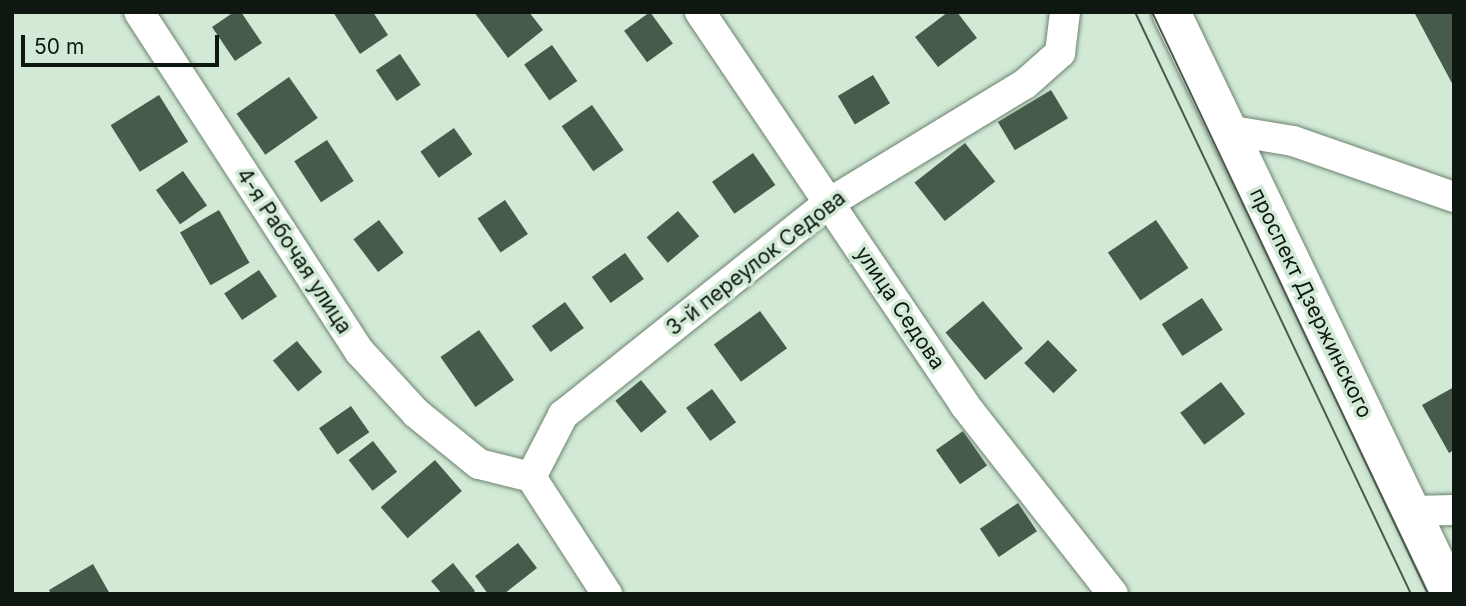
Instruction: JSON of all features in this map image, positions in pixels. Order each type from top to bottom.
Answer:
[{"type":"main road","name":"проспект Дзержинского","points":[[1171,12],[1451,594]]},
{"type":"street","name":"4-я Рабочая улица","points":[[139,12],[360,352],[416,413],[479,464],[531,477]]},
{"type":"street","name":"улица Седова","points":[[700,12],[964,404],[1113,594]]},
{"type":"street","name":"3-й переулок Седова","points":[[531,477],[563,415],[829,203],[1025,84],[1060,54],[1065,12]]},
{"type":"street","points":[[1227,130],[1293,141],[1454,197]]},
{"type":"street","points":[[531,477],[607,594]]},
{"type":"street","points":[[1412,511],[1454,510]]},
{"type":"building","points":[[234,12],[241,12],[262,43],[235,61],[212,27]]},
{"type":"building","points":[[333,12],[373,12],[388,35],[360,54]]},
{"type":"building","points":[[474,12],[529,12],[543,30],[508,58]]},
{"type":"building","points":[[650,12],[673,44],[647,62],[624,31]]},
{"type":"building","points":[[948,12],[957,12],[977,38],[938,67],[915,37]]},
{"type":"building","points":[[1414,12],[1454,12],[1454,87]]},
{"type":"building","points":[[552,45],[577,81],[549,101],[524,65]]},
{"type":"building","points":[[400,54],[421,85],[397,101],[376,70]]},
{"type":"building","points":[[873,75],[890,103],[855,124],[838,96]]},
{"type":"building","points":[[289,77],[318,118],[265,155],[237,114]]},
{"type":"building","points":[[1051,90],[1068,118],[1015,150],[998,122]]},
{"type":"building","points":[[159,95],[188,142],[140,172],[111,125]]},
{"type":"building","points":[[592,105],[624,150],[593,171],[562,126]]},
{"type":"building","points":[[454,128],[472,154],[439,178],[420,152]]},
{"type":"building","points":[[327,140],[354,181],[321,202],[294,161]]},
{"type":"building","points":[[965,143],[995,182],[945,221],[915,182]]},
{"type":"building","points":[[753,153],[775,185],[734,214],[712,182]]},
{"type":"building","points":[[183,171],[207,205],[180,224],[156,190]]},
{"type":"building","points":[[505,200],[528,234],[501,252],[478,218]]},
{"type":"building","points":[[219,210],[250,263],[211,285],[180,232]]},
{"type":"building","points":[[678,211],[699,236],[668,263],[647,237]]},
{"type":"building","points":[[379,220],[404,253],[378,272],[353,239]]},
{"type":"building","points":[[1156,220],[1188,268],[1140,301],[1108,252]]},
{"type":"building","points":[[625,253],[644,279],[611,303],[592,277]]},
{"type":"building","points":[[259,270],[277,297],[242,320],[224,293]]},
{"type":"building","points":[[1202,298],[1223,330],[1182,356],[1162,324]]},
{"type":"building","points":[[983,301],[1023,348],[985,380],[945,332]]},
{"type":"building","points":[[565,302],[584,328],[551,352],[532,326]]},
{"type":"building","points":[[760,311],[787,348],[741,382],[714,345]]},
{"type":"building","points":[[479,330],[514,380],[475,407],[440,357]]},
{"type":"building","points":[[1048,340],[1077,370],[1053,393],[1024,363]]},
{"type":"building","points":[[297,341],[322,372],[298,392],[273,361]]},
{"type":"building","points":[[641,380],[667,412],[641,433],[615,401]]},
{"type":"building","points":[[1221,382],[1245,414],[1204,445],[1180,413]]},
{"type":"building","points":[[1454,387],[1454,450],[1449,453],[1422,405]]},
{"type":"building","points":[[712,389],[736,422],[710,441],[686,408]]},
{"type":"building","points":[[351,406],[369,432],[337,455],[319,428]]},
{"type":"building","points":[[963,431],[987,465],[960,484],[936,450]]},
{"type":"building","points":[[373,441],[397,472],[373,491],[349,460]]},
{"type":"building","points":[[435,460],[462,491],[408,538],[381,507]]},
{"type":"building","points":[[1018,503],[1037,531],[999,557],[980,529]]},
{"type":"building","points":[[518,543],[537,568],[504,594],[488,594],[475,576]]},
{"type":"building","points":[[453,563],[475,591],[472,594],[442,594],[431,581]]},
{"type":"building","points":[[93,564],[110,594],[51,594],[49,590]]},
{"type":"tram line","points":[[1135,12],[1411,594]]},
{"type":"tram line","points":[[1152,12],[1428,594]]}]
